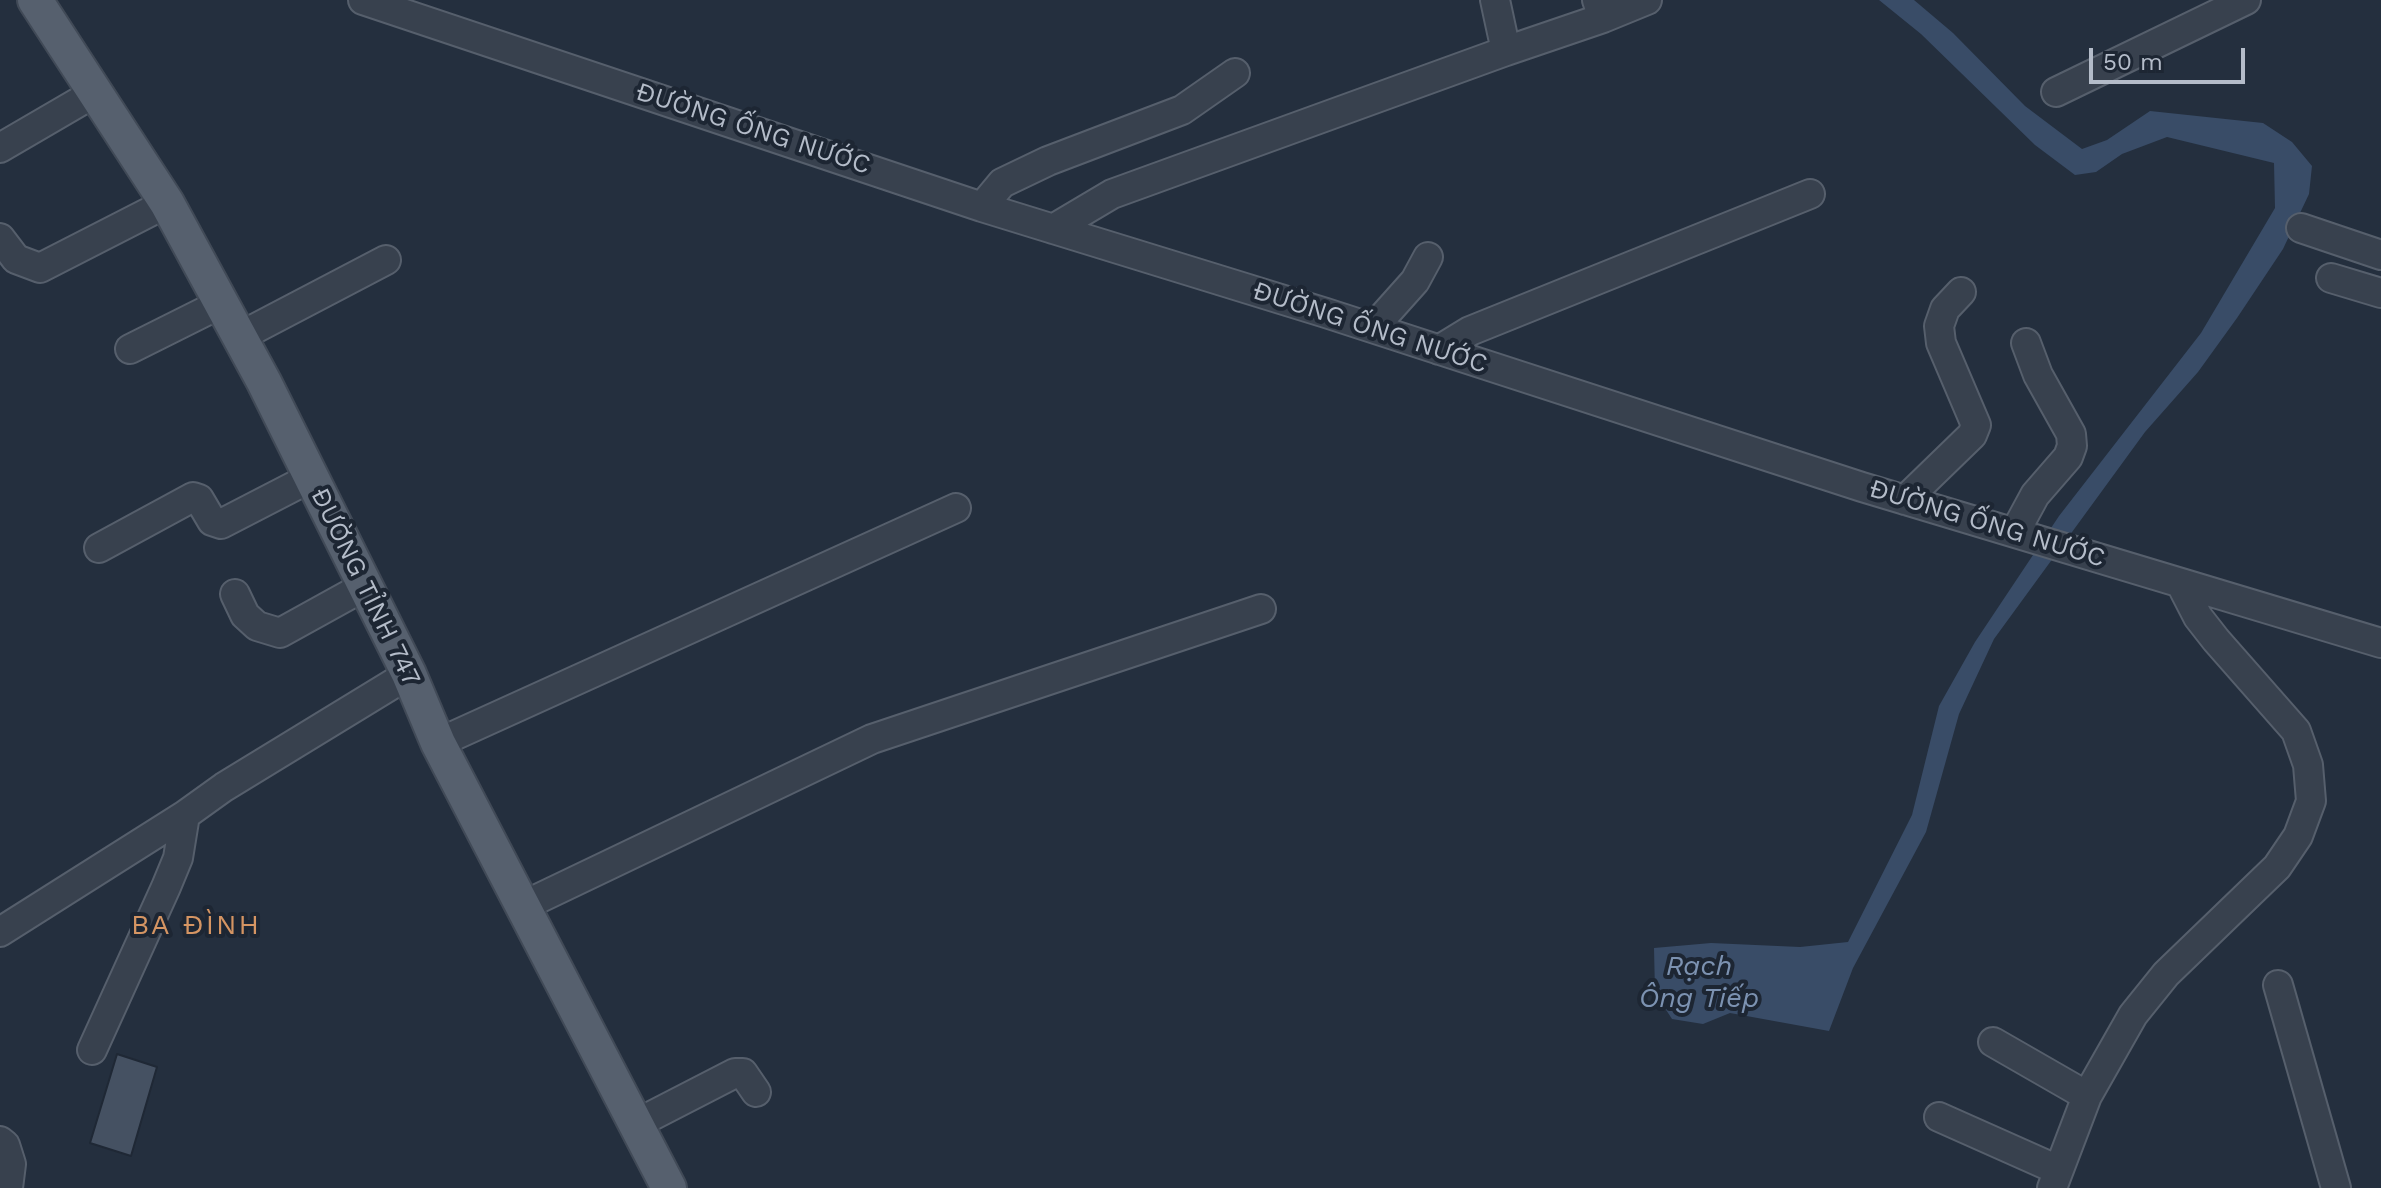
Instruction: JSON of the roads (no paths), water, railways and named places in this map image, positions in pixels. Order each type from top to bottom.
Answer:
[{"type":"main road","name":"ĐƯỜNG TỈNH 747","points":[[35,0],[167,203],[222,303],[409,674],[438,743],[669,1188]]},
{"type":"street","name":"ĐƯỜNG ỐNG NƯỚC","points":[[363,0],[982,207],[1373,328],[1905,500],[2381,643]]},
{"type":"street","points":[[1495,0],[1506,51]]},
{"type":"street","points":[[1053,229],[1112,194],[1506,51],[1600,9],[1647,0]]},
{"type":"street","points":[[2056,92],[2246,0]]},
{"type":"street","points":[[982,207],[1002,183],[1048,161],[1182,110],[1235,73]]},
{"type":"street","points":[[0,148],[96,92]]},
{"type":"street","points":[[1439,350],[1470,331],[1810,194]]},
{"type":"street","points":[[0,238],[16,259],[40,268],[167,203]]},
{"type":"street","points":[[2301,228],[2381,255]]},
{"type":"street","points":[[1373,328],[1415,281],[1428,257]]},
{"type":"street","points":[[239,337],[386,260]]},
{"type":"street","points":[[2331,278],[2381,293]]},
{"type":"street","points":[[1905,500],[1972,435],[1976,425],[1941,343],[1939,326],[1945,309],[1961,292]]},
{"type":"street","points":[[130,349],[222,303]]},
{"type":"street","points":[[2026,343],[2038,375],[2071,434],[2072,446],[2068,457],[2035,495],[2027,535]]},
{"type":"street","points":[[99,548],[193,497],[199,499],[212,521],[221,524],[312,477]]},
{"type":"street","points":[[438,743],[956,508]]},
{"type":"street","points":[[1939,1117],[2055,1179],[2087,1096],[2133,1015],[2166,974],[2277,867],[2298,836],[2311,801],[2308,765],[2296,731],[2198,617],[2181,584]]},
{"type":"street","points":[[235,594],[245,615],[257,626],[280,633],[365,586]]},
{"type":"street","points":[[523,906],[872,739],[1261,609]]},
{"type":"street","points":[[0,932],[224,787],[409,674]]},
{"type":"street","points":[[92,1050],[178,858],[185,815]]},
{"type":"street","points":[[2278,985],[2336,1188]]},
{"type":"street","points":[[1993,1042],[2087,1096]]},
{"type":"street","points":[[636,1124],[735,1073],[743,1073],[756,1092]]},
{"type":"street","points":[[0,1141],[5,1145],[11,1164],[8,1188]]},
{"type":"water","name":"Rạch Ông Tiếp","points":[[1879,0],[1914,0],[1953,33],[2025,106],[2082,149],[2107,140],[2150,111],[2263,123],[2292,142],[2312,166],[2309,194],[2283,249],[2237,318],[2198,372],[2145,432],[1994,639],[1959,714],[1926,832],[1853,968],[1829,1031],[1730,1013],[1703,1024],[1672,1019],[1655,993],[1654,948],[1711,943],[1800,947],[1848,942],[1912,815],[1939,706],[1975,642],[2059,516],[2201,333],[2275,208],[2274,163],[2167,137],[2122,154],[2096,172],[2075,175],[2035,145],[1921,34]]},
{"type":"district","name":"BA ĐÌNH","points":[[196,926]]}]
